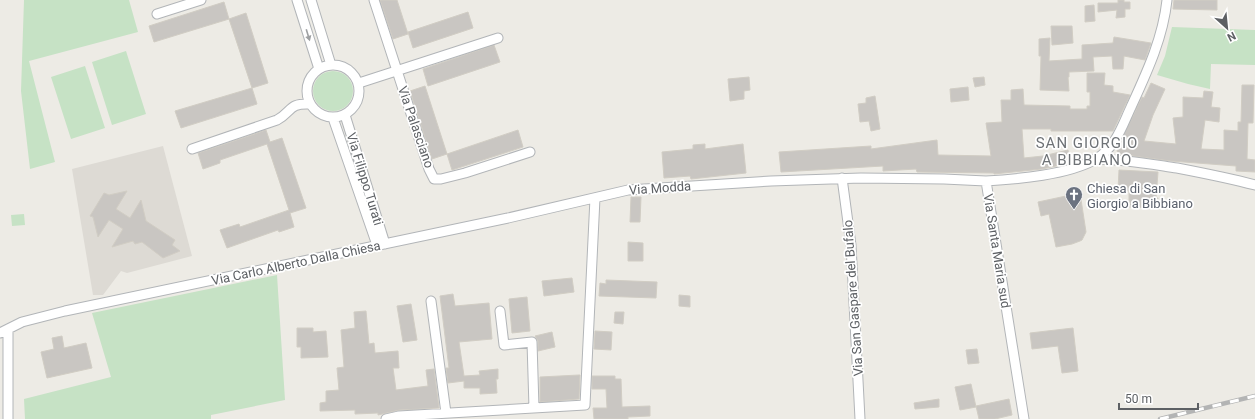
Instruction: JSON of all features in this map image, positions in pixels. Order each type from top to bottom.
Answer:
[{"type":"street","points":[[157,14],[201,0]]},
{"type":"street","points":[[297,0],[319,69]]},
{"type":"street","points":[[311,0],[331,65]]},
{"type":"street","name":"Via Palasciano","points":[[374,0],[429,168],[434,179],[441,179],[465,173],[530,152]]},
{"type":"street","name":"Via Santa Maria sud","points":[[1024,419],[986,181],[1006,180],[1074,168],[1095,160],[1108,150],[1117,138],[1148,70],[1160,35],[1167,0]]},
{"type":"street","name":"Via Palasciano","points":[[358,83],[498,38]]},
{"type":"street","points":[[333,118],[320,114],[310,104],[307,94],[308,85],[312,76],[319,69],[331,65],[340,66],[348,69],[358,83]]},
{"type":"street","name":"Via Filippo Turati","points":[[358,83],[360,92],[358,101],[345,115],[333,118],[381,244]]},
{"type":"street","points":[[192,149],[277,120],[295,105],[310,104]]},
{"type":"street","name":"Via Filippo Turati","points":[[345,115],[381,244]]},
{"type":"street","points":[[1095,160],[1146,163],[1226,177],[1255,184]]},
{"type":"street","name":"Via Modda","points":[[594,198],[615,192],[642,188],[842,178],[886,177],[986,181]]},
{"type":"street","name":"Via San Gaspare del Bufalo","points":[[842,178],[851,245],[860,419]]},
{"type":"street","points":[[386,419],[399,416],[585,405],[594,198]]},
{"type":"street","name":"Via Carlo Alberto Dalla Chiesa","points":[[4,331],[22,322],[65,311],[594,198]]},
{"type":"street","points":[[431,301],[446,414]]},
{"type":"street","points":[[500,311],[504,345],[532,342],[534,408]]},
{"type":"street","points":[[4,331],[8,419]]},
{"type":"shaded area","points":[[163,146],[192,256],[127,273],[121,271],[103,295],[93,295],[72,169]]},
{"type":"green space","points":[[24,0],[129,0],[138,32],[29,61],[55,162],[30,169],[21,91]]},
{"type":"green space","points":[[1172,27],[1255,30],[1255,65],[1211,64],[1210,89],[1157,75],[1165,56]]},
{"type":"green space","points":[[126,51],[146,114],[112,125],[92,62]]},
{"type":"green space","points":[[85,66],[105,128],[71,139],[51,77]]},
{"type":"green space","points":[[333,71],[344,74],[350,80],[353,91],[350,102],[344,108],[333,111],[322,108],[316,102],[313,91],[316,80],[322,74]]},
{"type":"green space","points":[[24,214],[25,225],[12,226],[11,215]]},
{"type":"green space","points":[[277,275],[285,400],[211,415],[211,419],[25,419],[24,399],[111,377],[92,313]]},
{"type":"building","points":[[380,0],[397,0],[408,34],[393,39]]},
{"type":"building","points":[[1118,0],[1130,2],[1130,9],[1125,9],[1125,17],[1116,18],[1117,10],[1098,12],[1098,3],[1118,3]]},
{"type":"building","points":[[1174,0],[1217,0],[1217,10],[1173,9]]},
{"type":"building","points":[[224,2],[229,19],[154,42],[149,26]]},
{"type":"building","points":[[1094,5],[1095,21],[1085,22],[1085,6]]},
{"type":"building","points":[[468,12],[473,28],[413,48],[408,32]]},
{"type":"building","points":[[246,13],[268,83],[252,88],[229,19]]},
{"type":"building","points":[[1051,26],[1072,26],[1073,43],[1052,45]]},
{"type":"building","points":[[1114,37],[1151,43],[1145,60],[1124,56],[1123,69],[1113,69],[1112,56],[1093,57],[1094,71],[1069,72],[1069,91],[1040,90],[1041,56],[1039,56],[1039,39],[1050,38],[1049,61],[1082,59],[1082,45],[1113,43]]},
{"type":"building","points":[[494,45],[500,62],[428,86],[423,69]]},
{"type":"building","points":[[1087,73],[1105,73],[1104,85],[1113,86],[1113,92],[1130,95],[1113,131],[1051,131],[1051,129],[1022,129],[1024,158],[1043,156],[1068,150],[1070,163],[1042,169],[994,174],[917,172],[916,169],[883,171],[883,166],[781,172],[779,152],[871,146],[871,149],[937,140],[938,155],[991,156],[986,123],[1002,122],[1001,100],[1011,100],[1011,90],[1023,89],[1024,105],[1070,106],[1070,109],[1087,109],[1087,106],[1090,106],[1090,92],[1087,92]]},
{"type":"building","points":[[749,77],[750,90],[744,91],[744,99],[730,101],[728,79]]},
{"type":"building","points":[[984,77],[985,85],[975,87],[973,78]]},
{"type":"building","points":[[1151,83],[1165,89],[1153,115],[1144,141],[1176,144],[1173,118],[1183,117],[1183,97],[1203,98],[1204,91],[1213,92],[1211,107],[1220,108],[1219,122],[1205,120],[1201,149],[1224,150],[1224,130],[1238,131],[1238,122],[1241,122],[1242,85],[1254,85],[1253,123],[1248,123],[1247,159],[1255,160],[1255,172],[1236,171],[1236,166],[1171,161],[1119,154],[1117,151],[1120,143],[1142,97],[1144,98]]},
{"type":"building","points":[[425,86],[447,154],[432,159],[410,91]]},
{"type":"building","points":[[968,87],[969,100],[951,102],[950,89]]},
{"type":"building","points":[[252,88],[257,104],[181,128],[175,111]]},
{"type":"building","points":[[875,96],[880,129],[871,131],[869,121],[860,122],[858,104],[866,103],[866,98]]},
{"type":"building","points":[[266,130],[270,142],[282,138],[306,208],[290,213],[294,227],[279,232],[278,230],[227,248],[220,230],[239,224],[240,227],[289,210],[267,144],[220,160],[220,163],[203,169],[198,153]]},
{"type":"building","points":[[518,130],[523,147],[452,170],[447,154]]},
{"type":"building","points":[[705,144],[705,149],[743,144],[746,173],[691,179],[690,176],[664,178],[662,152],[693,149],[693,145]]},
{"type":"building","points":[[1119,170],[1158,172],[1156,198],[1158,198],[1157,208],[1129,207],[1129,191],[1118,190]]},
{"type":"building","points":[[127,191],[116,209],[130,218],[141,200],[146,221],[175,240],[172,245],[180,251],[163,258],[142,242],[135,244],[133,241],[112,247],[123,229],[109,220],[98,237],[93,217],[90,216],[104,193],[109,195]]},
{"type":"building","points":[[1080,193],[1086,232],[1080,241],[1056,247],[1049,214],[1041,216],[1038,202]]},
{"type":"building","points":[[631,197],[641,197],[640,222],[630,222]]},
{"type":"building","points":[[628,242],[643,243],[643,261],[628,261]]},
{"type":"building","points":[[572,278],[574,292],[544,296],[542,281]]},
{"type":"building","points":[[606,280],[657,282],[656,298],[599,296],[600,283],[606,284]]},
{"type":"building","points":[[453,294],[455,306],[489,303],[492,339],[459,342],[464,376],[480,375],[479,371],[498,369],[498,379],[496,379],[497,393],[480,394],[480,388],[464,388],[464,381],[448,383],[446,368],[449,368],[440,296]]},
{"type":"building","points":[[679,295],[690,296],[690,307],[679,306]]},
{"type":"building","points":[[527,297],[530,331],[512,333],[509,299]]},
{"type":"building","points":[[411,304],[417,340],[403,342],[397,306]]},
{"type":"building","points":[[366,311],[369,344],[374,343],[375,353],[398,351],[399,368],[393,368],[396,390],[428,386],[426,370],[434,369],[439,408],[399,410],[378,415],[378,413],[355,414],[355,410],[320,411],[320,403],[326,402],[326,391],[339,390],[337,368],[344,367],[341,330],[355,328],[354,312]]},
{"type":"building","points":[[615,312],[624,312],[623,324],[614,323]]},
{"type":"building","points":[[297,328],[313,328],[313,332],[326,331],[328,357],[301,358],[301,347],[297,347]]},
{"type":"building","points":[[1073,328],[1078,371],[1062,373],[1058,346],[1032,349],[1030,333]]},
{"type":"building","points":[[595,331],[612,332],[611,350],[594,349]]},
{"type":"building","points":[[552,332],[555,347],[538,351],[538,341],[535,336]]},
{"type":"building","points":[[62,336],[64,348],[86,343],[92,368],[47,378],[41,352],[54,349],[52,338]]},
{"type":"building","points":[[977,349],[979,363],[968,364],[966,350]]},
{"type":"building","points":[[580,375],[579,399],[540,402],[540,377]]},
{"type":"building","points":[[592,376],[615,376],[615,379],[621,379],[622,407],[650,406],[650,416],[628,417],[628,419],[594,419],[593,408],[607,408],[606,389],[592,389]]},
{"type":"building","points":[[971,384],[976,407],[960,410],[955,387]]},
{"type":"building","points":[[939,399],[939,407],[915,409],[914,403]]},
{"type":"building","points":[[1009,399],[1012,415],[995,419],[979,419],[976,406]]},
{"type":"railway","points":[[1160,419],[1255,396]]},
{"type":"place","name":"Chiesa di San Giorgio a Bibbiano","points":[[1074,210]]},
{"type":"district","name":"SAN GIORGIO A BIBBIANO","points":[[1087,152]]}]
